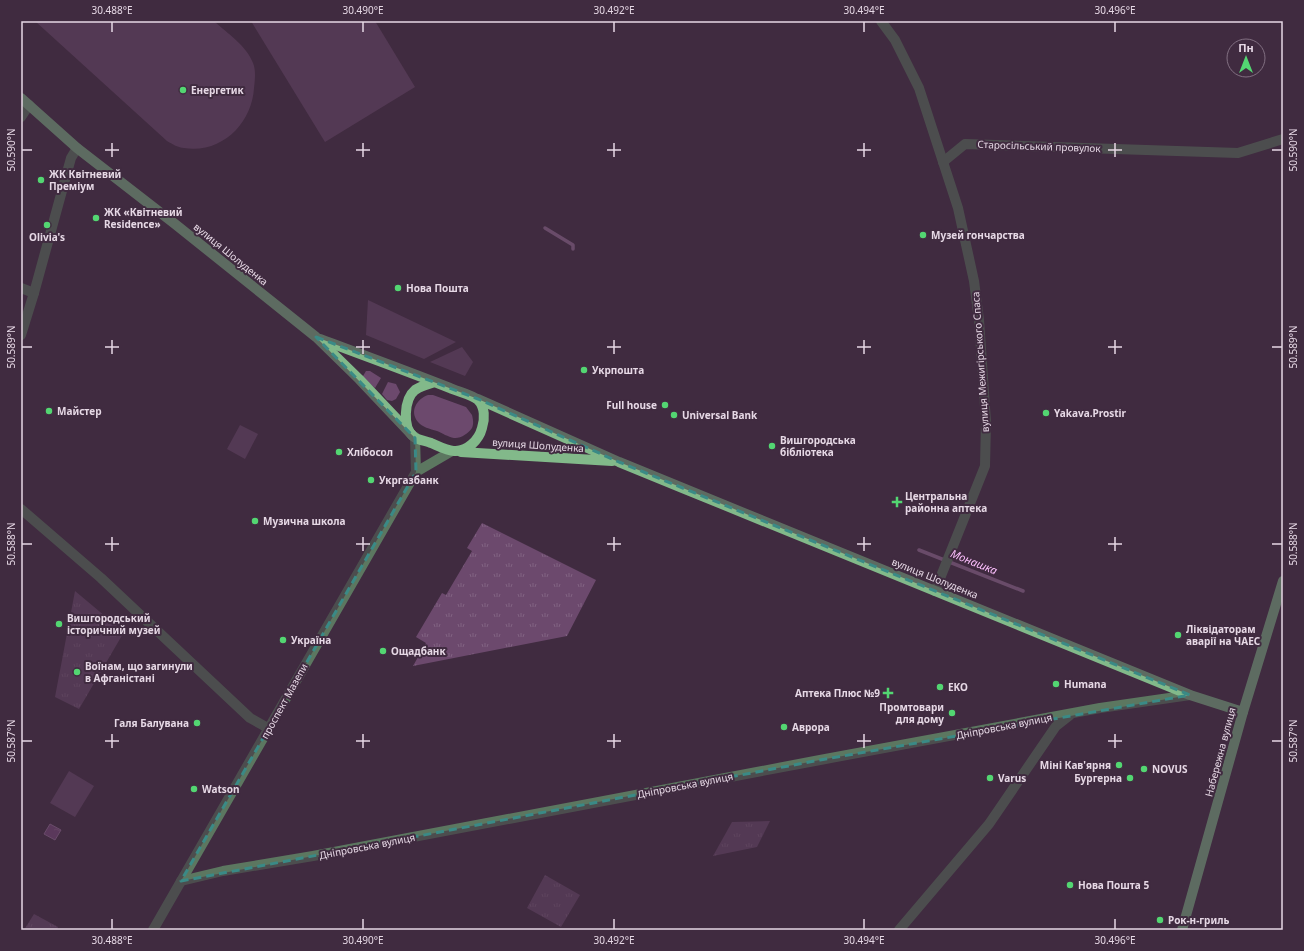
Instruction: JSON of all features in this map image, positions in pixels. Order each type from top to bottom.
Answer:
[{"type":"main road","name":"вулиця Шолуденка","points":[[21,98],[77,148],[316,337],[414,436]]},
{"type":"main road","name":"вулиця Шолуденка","points":[[316,337],[435,382]]},
{"type":"main road","points":[[435,382],[478,399],[484,410],[482,429],[478,437],[466,448],[453,451],[414,436],[408,426],[406,407],[414,390],[424,385],[435,382]]},
{"type":"main road","name":"вулиця Шолуденка","points":[[478,399],[619,462],[1190,695],[1242,712]]},
{"type":"main road","name":"вулиця Шолуденка","points":[[453,451],[619,462]]},
{"type":"main road","name":"Набережна вулиця","points":[[1182,930],[1242,712],[1283,581]]},
{"type":"street","name":"вулиця Межигірського Спаса","points":[[881,21],[895,40],[919,88],[958,208],[974,281],[979,320],[986,422],[985,466],[935,591]]},
{"type":"street","points":[[21,117],[29,105]]},
{"type":"street","name":"Старосільський провулок","points":[[943,162],[965,144],[1238,153],[1283,139]]},
{"type":"street","points":[[21,335],[72,158],[77,148]]},
{"type":"street","points":[[21,288],[34,293]]},
{"type":"street","points":[[414,436],[416,472]]},
{"type":"street","name":"проспект Мазепи","points":[[153,930],[416,472],[453,451]]},
{"type":"street","points":[[21,508],[101,578],[250,718],[268,728]]},
{"type":"street","name":"Дніпровська вулиця","points":[[181,881],[449,829],[1071,714],[1190,695]]},
{"type":"street","points":[[898,930],[989,824],[1056,726],[1071,714]]},
{"type":"highlighted area","points":[[316,337],[478,399],[619,462],[1190,695],[820,760],[181,881],[416,472],[415,438]]},
{"type":"green space","name":"Енергетик","points":[[35,21],[214,21],[241,45],[253,63],[255,72],[254,85],[252,101],[248,113],[241,124],[222,141],[211,146],[198,149],[176,146],[167,141]]},
{"type":"green space","points":[[251,21],[375,21],[415,87],[325,142]]},
{"type":"green space","points":[[368,300],[456,342],[424,359],[366,335]]},
{"type":"green space","points":[[462,347],[473,362],[465,376],[430,362]]},
{"type":"green space","points":[[366,371],[370,371],[381,378],[375,388],[364,379],[363,376]]},
{"type":"green space","points":[[388,382],[396,384],[400,392],[396,399],[392,401],[387,400],[382,394]]},
{"type":"green space","points":[[428,395],[433,395],[466,407],[473,418],[471,430],[462,437],[454,438],[426,428],[420,424],[415,418],[414,410],[418,402]]},
{"type":"green space","points":[[240,425],[258,434],[245,459],[227,449]]},
{"type":"green space","points":[[482,523],[596,580],[567,636],[413,666],[426,643],[416,637],[442,593],[446,595],[472,551],[467,548]]},
{"type":"green space","points":[[75,591],[124,632],[79,709],[55,697]]},
{"type":"green space","points":[[69,771],[94,786],[75,817],[50,803]]},
{"type":"green space","points":[[770,821],[757,847],[713,856],[732,822]]},
{"type":"green space","points":[[545,875],[580,895],[561,927],[527,908]]},
{"type":"green space","points":[[34,914],[58,927],[57,930],[24,930]]},
{"type":"water","points":[[50,824],[61,830],[55,840],[44,834]]},
{"type":"waterway","points":[[545,228],[573,245],[573,249]]},
{"type":"waterway","name":"Монашка","points":[[919,550],[1023,591]]},
{"type":"place","name":"Енергетик","points":[[183,90]]},
{"type":"place","name":"ЖК Квітневий Преміум","points":[[41,180]]},
{"type":"place","name":"ЖК «Квітневий Residence»","points":[[96,218]]},
{"type":"place","name":"Olivia's","points":[[47,225]]},
{"type":"place","name":"Музей гончарства","points":[[923,235]]},
{"type":"place","name":"Нова Пошта","points":[[398,288]]},
{"type":"place","name":"Укрпошта","points":[[584,370]]},
{"type":"place","name":"Full house","points":[[665,405]]},
{"type":"place","name":"Майстер","points":[[49,411]]},
{"type":"place","name":"Yakava.Prostir","points":[[1046,413]]},
{"type":"place","name":"Universal Bank","points":[[674,415]]},
{"type":"place","name":"Вишгородська бібліотека","points":[[772,446]]},
{"type":"place","name":"Хлібосол","points":[[339,452]]},
{"type":"place","name":"Укргазбанк","points":[[371,480]]},
{"type":"place","name":"Центральна районна аптека","points":[[897,502]]},
{"type":"place","name":"Музична школа","points":[[255,521]]},
{"type":"place","name":"Вишгородський історичний музей","points":[[59,624]]},
{"type":"place","name":"Ліквідаторам аварії на ЧАЕС","points":[[1178,635]]},
{"type":"place","name":"Україна","points":[[283,640]]},
{"type":"place","name":"Ощадбанк","points":[[383,651]]},
{"type":"place","name":"Воїнам, що загинули в Афганістані","points":[[77,672]]},
{"type":"place","name":"Humana","points":[[1056,684]]},
{"type":"place","name":"EKO","points":[[940,687]]},
{"type":"place","name":"Аптека Плюс №9","points":[[888,693]]},
{"type":"place","name":"Промтовари для дому","points":[[952,713]]},
{"type":"place","name":"Галя Балувана","points":[[197,723]]},
{"type":"place","name":"Аврора","points":[[784,727]]},
{"type":"place","name":"Міні Кав'ярня","points":[[1119,765]]},
{"type":"place","name":"NOVUS","points":[[1144,769]]},
{"type":"place","name":"Varus","points":[[990,778]]},
{"type":"place","name":"Бургерна","points":[[1130,778]]},
{"type":"place","name":"Watson","points":[[194,789]]},
{"type":"place","name":"Нова Пошта 5","points":[[1070,885]]},
{"type":"place","name":"Рок-н-гриль","points":[[1160,920]]}]
